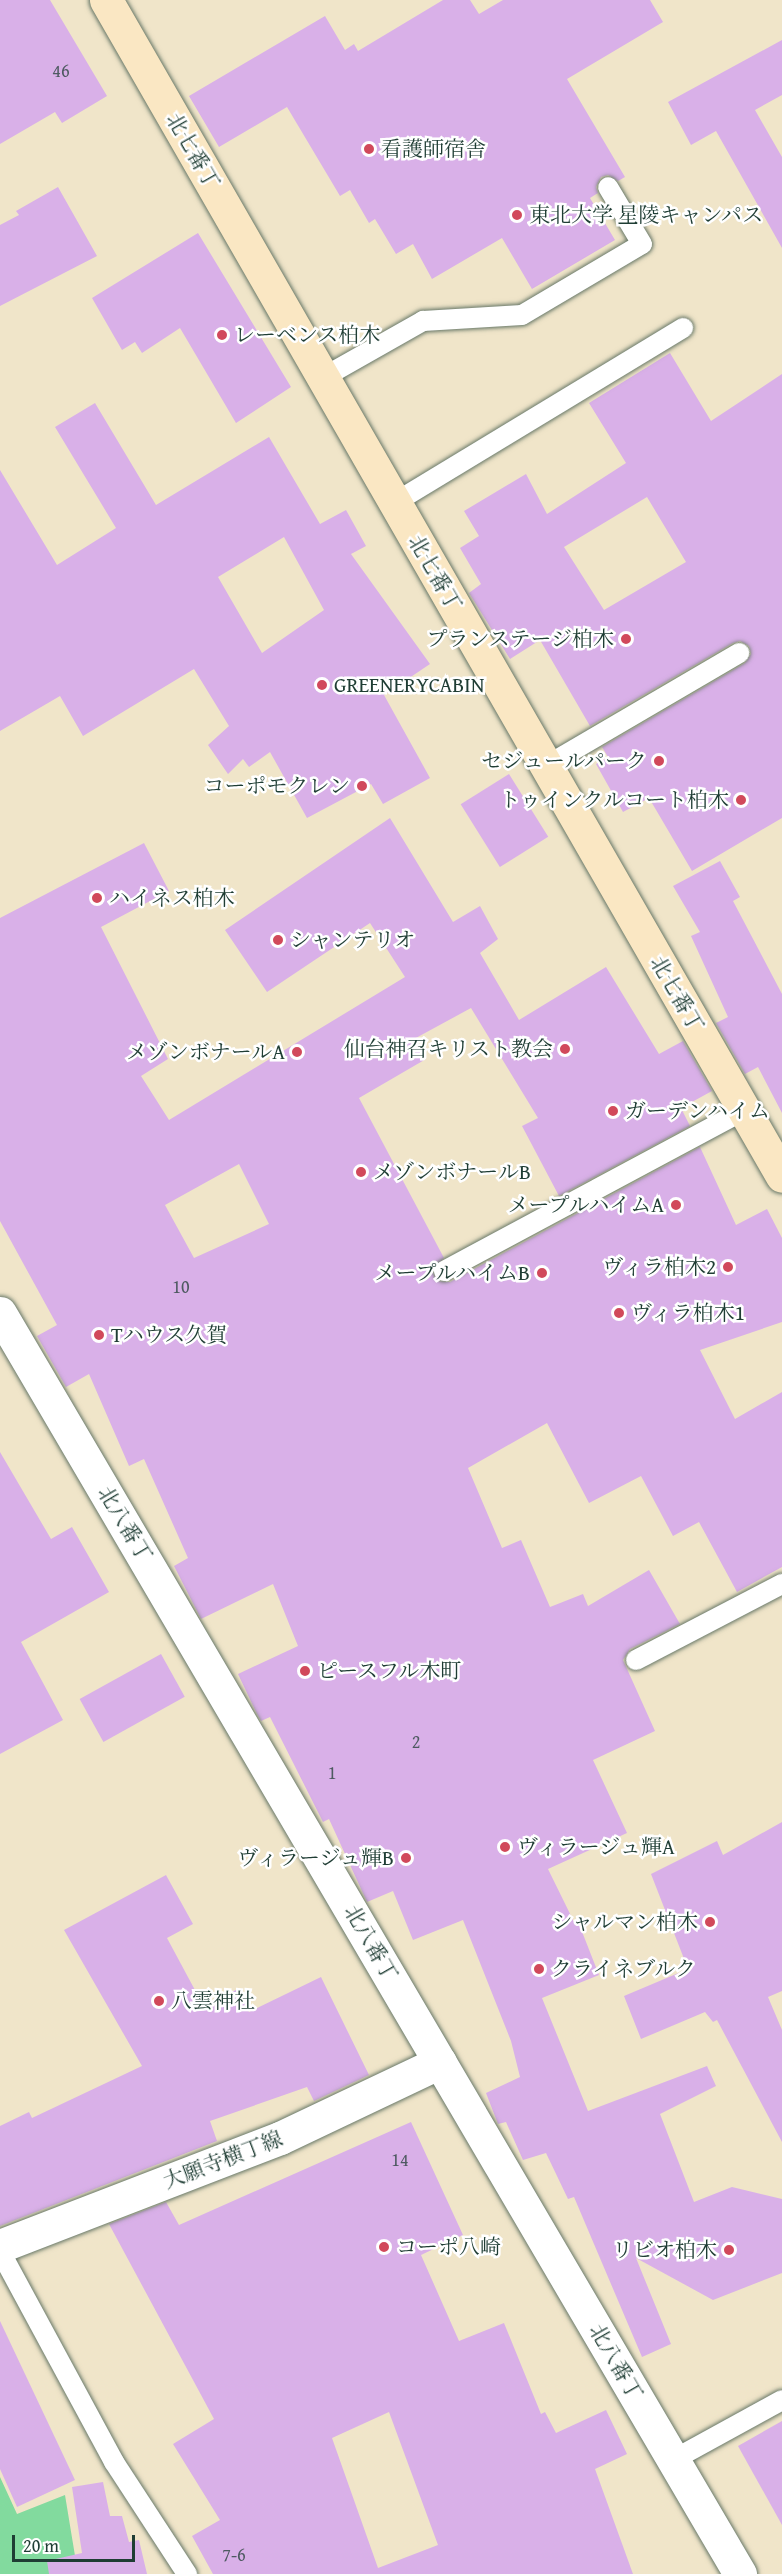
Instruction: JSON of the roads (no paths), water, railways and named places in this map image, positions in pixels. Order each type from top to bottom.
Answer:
[{"type":"street","name":"北七番丁","points":[[106,0],[782,1176]]},
{"type":"street","name":"北八番丁","points":[[0,1313],[740,2574]]},
{"type":"street","name":"大願寺横丁線","points":[[0,2246],[280,2138],[440,2062]]},
{"type":"lane","points":[[324,377],[423,321],[522,315],[642,244],[608,187]]},
{"type":"lane","points":[[394,503],[683,328]]},
{"type":"lane","points":[[546,766],[739,653]]},
{"type":"lane","points":[[444,1271],[744,1110]]},
{"type":"lane","points":[[636,1660],[782,1584]]},
{"type":"lane","points":[[0,2251],[114,2462],[187,2574]]},
{"type":"lane","points":[[674,2460],[782,2400]]},
{"type":"place","name":"看護師宿舎","points":[[369,149]]},
{"type":"place","name":"東北大学 星陵キャンパス","points":[[517,215]]},
{"type":"place","name":"レーベンス柏木","points":[[222,335]]},
{"type":"place","name":"プランステージ柏木","points":[[626,639]]},
{"type":"place","name":"GREENERYCABIN","points":[[322,685]]},
{"type":"place","name":"セジュールパーク","points":[[659,761]]},
{"type":"place","name":"コーポモクレン","points":[[362,786]]},
{"type":"place","name":"トゥインクルコート柏木","points":[[741,800]]},
{"type":"place","name":"ハイネス柏木","points":[[97,898]]},
{"type":"place","name":"シャンテリオ","points":[[278,940]]},
{"type":"place","name":"仙台神召キリスト教会","points":[[565,1049]]},
{"type":"place","name":"メゾンボナールA","points":[[297,1052]]},
{"type":"place","name":"ガーデンハイム","points":[[613,1111]]},
{"type":"place","name":"メゾンボナールB","points":[[361,1172]]},
{"type":"place","name":"メープルハイムA","points":[[676,1205]]},
{"type":"place","name":"ヴィラ柏木2","points":[[728,1267]]},
{"type":"place","name":"メープルハイムB","points":[[542,1273]]},
{"type":"place","name":"ヴィラ柏木1","points":[[619,1313]]},
{"type":"place","name":"Tハウス久賀","points":[[99,1335]]},
{"type":"place","name":"ピースフル木町","points":[[305,1671]]},
{"type":"place","name":"ヴィラージュ輝A","points":[[505,1847]]},
{"type":"place","name":"ヴィラージュ輝B","points":[[406,1858]]},
{"type":"place","name":"シャルマン柏木","points":[[710,1922]]},
{"type":"place","name":"クライネブルク","points":[[539,1969]]},
{"type":"place","name":"八雲神社","points":[[159,2001]]},
{"type":"place","name":"コーポ八崎","points":[[384,2247]]},
{"type":"place","name":"リビオ柏木","points":[[729,2250]]}]
